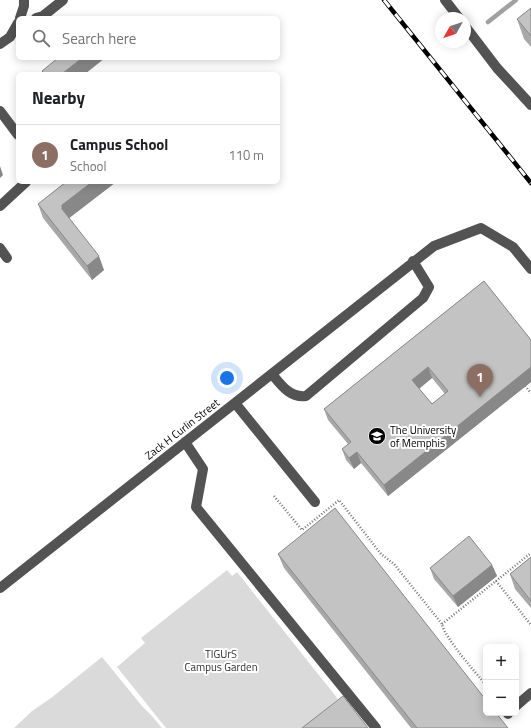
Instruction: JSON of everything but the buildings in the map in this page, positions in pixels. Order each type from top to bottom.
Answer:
[{"type":"street","points":[[21,16],[24,6],[24,0]]},
{"type":"street","points":[[43,16],[63,0]]},
{"type":"street","points":[[445,0],[454,12]]},
{"type":"street","points":[[0,44],[10,37],[16,26]]},
{"type":"street","points":[[471,34],[497,68],[531,105]]},
{"type":"street","points":[[0,111],[16,132]]},
{"type":"street","points":[[0,206],[24,184]]},
{"type":"street","name":"Zack H Curlin Street","points":[[0,588],[413,261],[434,246],[481,228],[513,247],[531,269]]},
{"type":"street","points":[[0,248],[8,258]]},
{"type":"street","points":[[272,374],[290,392],[298,397],[306,396],[423,298],[430,287],[413,261]]},
{"type":"street","points":[[235,402],[315,502]]},
{"type":"street","points":[[185,442],[203,469],[196,506],[376,728]]},
{"type":"street","points":[[519,703],[531,693]]},
{"type":"path","points":[[526,386],[531,393]]},
{"type":"path","points":[[274,496],[302,530],[339,500],[381,554],[394,564],[442,624],[443,629],[450,639],[483,681]]},
{"type":"path","points":[[442,624],[531,553]]},
{"type":"path","points":[[496,582],[531,625]]},
{"type":"green space","name":"TIGUrS Campus Garden","points":[[227,570],[232,576],[237,572],[338,699],[304,728],[166,728],[117,667],[145,643],[141,638]]},
{"type":"green space","points":[[102,657],[162,728],[14,728],[32,711],[51,698]]},
{"type":"waterway","points":[[488,22],[516,0]]},
{"type":"railway","points":[[384,0],[531,183]]},
{"type":"place","name":"Campus School","points":[[480,397]]},
{"type":"place","name":"The University of Memphis","points":[[377,436]]}]
